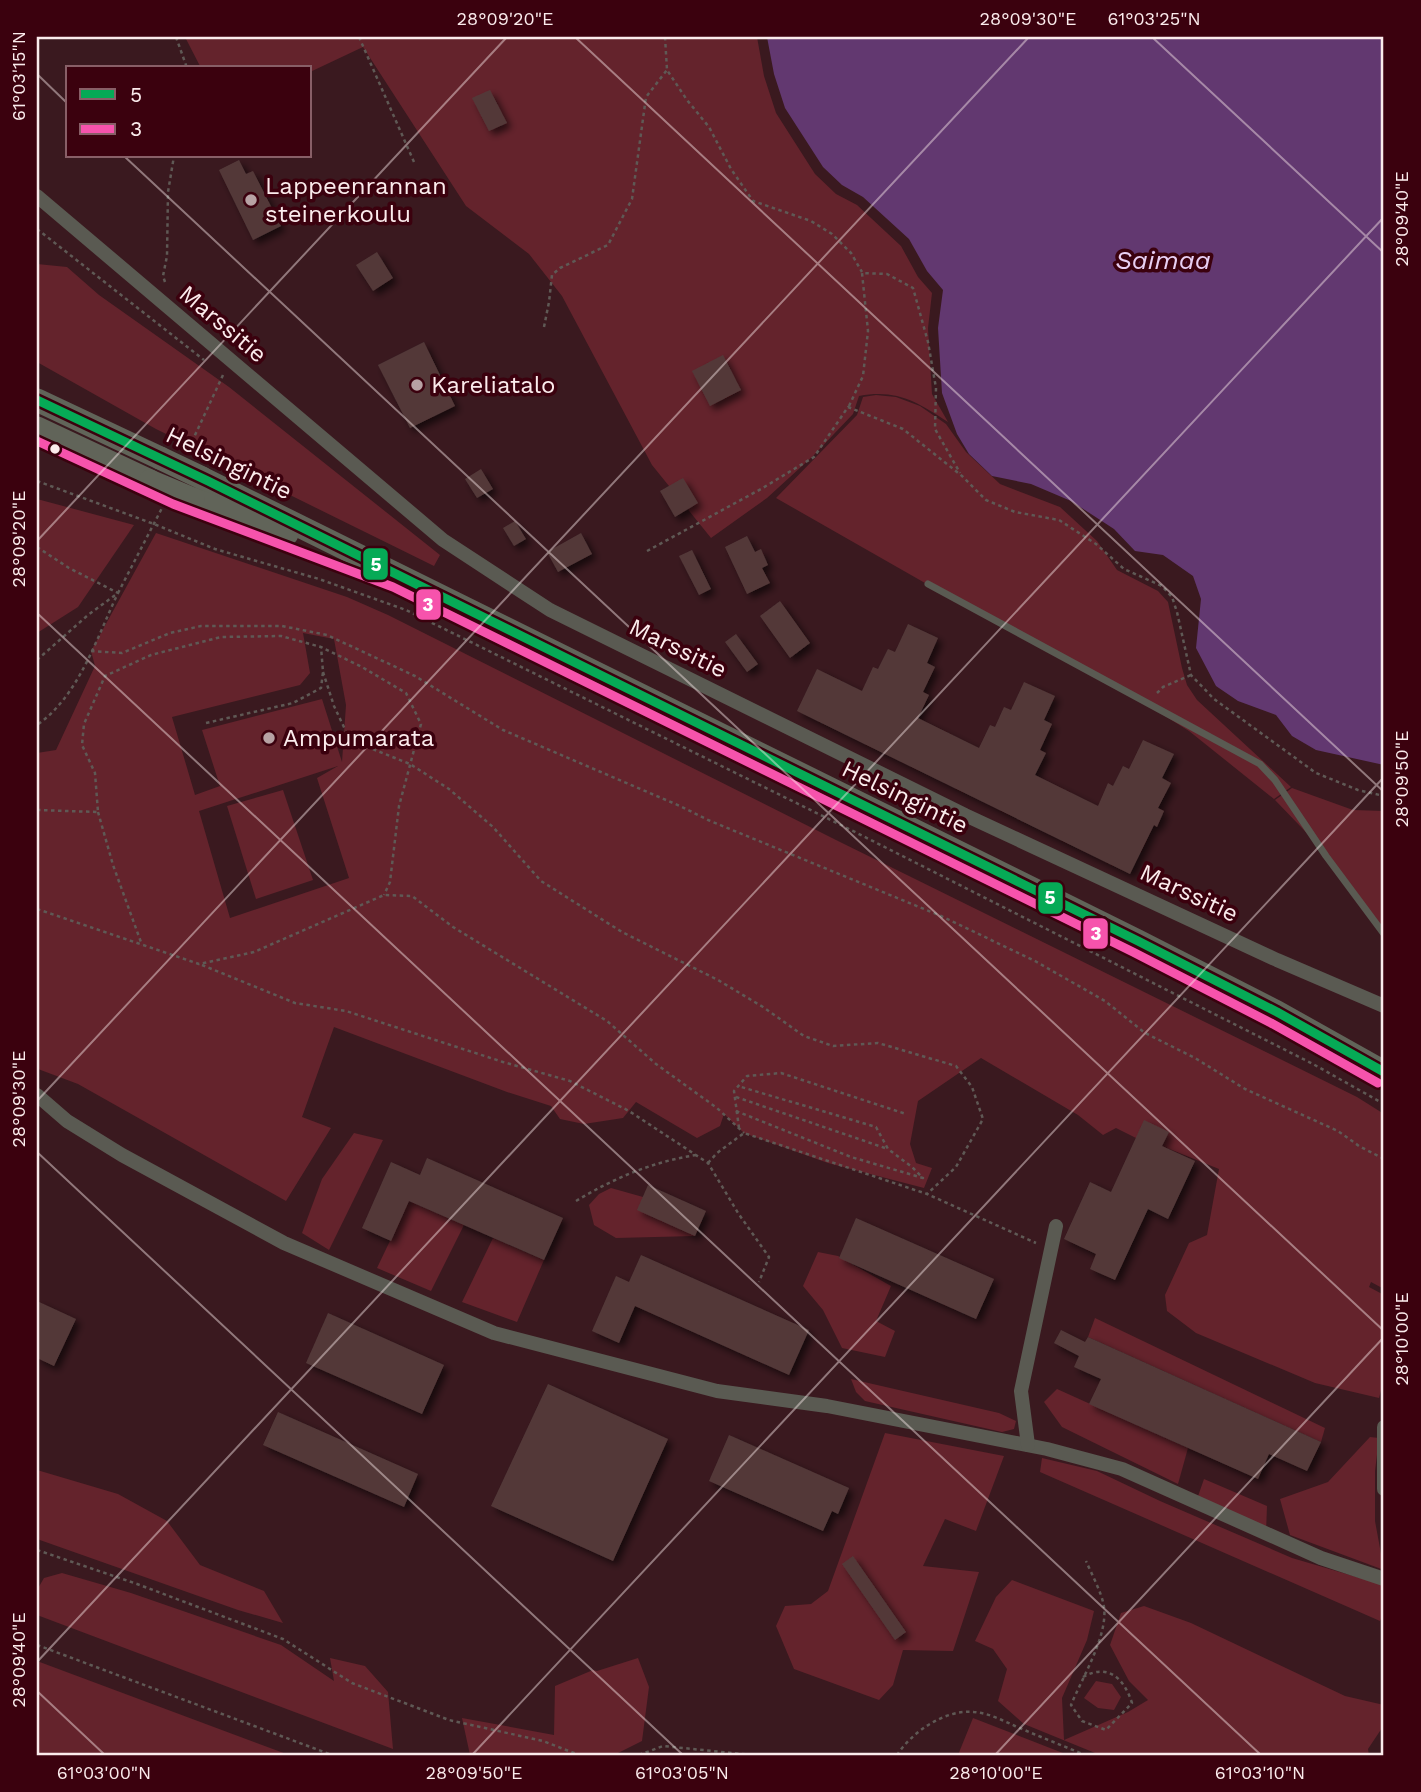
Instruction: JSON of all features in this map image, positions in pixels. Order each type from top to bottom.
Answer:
[{"type":"main road","name":"Helsingintie","points":[[44,403],[202,478],[1138,941],[1277,1012],[1384,1072]]},
{"type":"main road","name":"Helsingintie","points":[[37,428],[193,499],[398,576]]},
{"type":"street","name":"Marssitie","points":[[37,196],[443,540],[550,610],[965,815],[1277,960],[1383,1002]]},
{"type":"street","points":[[37,385],[44,403]]},
{"type":"street","points":[[37,1095],[67,1121],[122,1155],[284,1243],[494,1333],[718,1391],[827,1406],[1028,1445],[1122,1469],[1321,1558],[1384,1578]]},
{"type":"street","points":[[1028,1445],[1021,1391],[1056,1226]]},
{"type":"street","points":[[1384,1427],[1384,1489]]},
{"type":"lane","points":[[928,584],[1260,764],[1275,780],[1326,856],[1384,934]]},
{"type":"path","points":[[177,37],[186,66]]},
{"type":"path","points":[[359,37],[414,162]]},
{"type":"path","points":[[647,551],[814,457],[848,407],[863,376],[868,331],[862,273],[851,253],[832,234],[811,221],[753,201],[731,169],[709,127],[667,70],[665,37]]},
{"type":"path","points":[[544,327],[552,275],[560,268],[608,246],[632,199],[646,97],[667,70]]},
{"type":"path","points":[[166,284],[163,276],[167,256],[168,192],[174,158]]},
{"type":"path","points":[[37,229],[206,362]]},
{"type":"path","points":[[862,273],[887,274],[913,288],[928,342],[936,388],[935,429],[962,476]]},
{"type":"path","points":[[189,448],[224,376],[217,370],[224,372],[233,362]]},
{"type":"path","points":[[848,407],[903,429],[962,476],[986,500],[1015,512],[1059,520],[1096,544],[1124,569],[1162,586],[1172,597],[1178,612],[1191,675],[1214,699],[1317,773],[1358,790],[1384,796]]},
{"type":"path","points":[[37,481],[215,549],[319,579],[406,610],[882,846],[1313,1064],[1384,1104]]},
{"type":"path","points":[[37,725],[67,694],[163,505]]},
{"type":"path","points":[[37,547],[69,568],[118,593]]},
{"type":"path","points":[[37,660],[88,615],[118,593]]},
{"type":"path","points":[[91,651],[122,653],[175,631],[201,626],[282,626],[333,637],[415,676],[503,730],[708,820],[942,916],[1035,961],[1105,1001],[1145,1033],[1195,1058],[1245,1089],[1338,1131],[1359,1146],[1384,1158]]},
{"type":"path","points":[[142,945],[113,865],[98,812],[95,773],[82,745],[84,724],[104,676],[151,655],[221,638],[281,636],[321,647],[362,667],[405,693],[421,724],[399,806],[390,882],[384,895]]},
{"type":"path","points":[[206,723],[293,703],[321,688],[321,647]]},
{"type":"path","points":[[323,672],[334,706],[350,740],[410,764],[449,789],[493,827],[541,881],[622,932],[718,980],[804,1036],[833,1046],[878,1043],[956,1066],[972,1087],[983,1119],[956,1167],[927,1194]]},
{"type":"path","points":[[1149,702],[1163,687],[1191,675]]},
{"type":"path","points":[[37,810],[98,812]]},
{"type":"path","points":[[199,964],[254,953],[384,895],[412,896],[453,926],[607,1021],[656,1063],[717,1108],[744,1133],[927,1194],[1052,1250]]},
{"type":"path","points":[[37,909],[199,964],[295,1003],[346,1011],[570,1081],[629,1111],[708,1163],[769,1257],[760,1282]]},
{"type":"path","points":[[740,1128],[734,1091],[747,1076],[781,1073],[906,1114]]},
{"type":"path","points":[[738,1086],[876,1127],[888,1149]]},
{"type":"path","points":[[735,1097],[888,1149],[923,1178],[851,1157],[736,1111]]},
{"type":"path","points":[[708,1163],[744,1133]]},
{"type":"path","points":[[576,1201],[606,1183],[665,1160],[696,1155]]},
{"type":"path","points":[[37,1550],[283,1639],[352,1683],[449,1720],[543,1741],[579,1755]]},
{"type":"path","points":[[1083,1677],[1094,1671],[1109,1672],[1127,1686],[1132,1703],[1106,1730],[1082,1721],[1071,1705],[1101,1634],[1104,1607],[1086,1561]]},
{"type":"path","points":[[37,1645],[332,1755]]},
{"type":"path","points":[[897,1755],[922,1729],[941,1718],[963,1712],[989,1715],[1085,1755]]},
{"type":"path","points":[[639,1755],[663,1746],[752,1755]]},
{"type":"shaded area","points":[[185,37],[757,37],[764,76],[776,113],[815,174],[836,194],[857,205],[901,246],[918,277],[932,293],[928,328],[932,394],[948,422],[896,396],[859,396],[853,414],[813,456],[767,498],[711,538],[652,465],[562,296],[529,254],[466,206],[363,47],[312,71],[312,66],[200,66]]},
{"type":"shaded area","points":[[37,264],[67,267],[99,295],[229,387],[440,555],[434,566],[156,429],[37,362]]},
{"type":"shaded area","points":[[863,397],[896,397],[920,406],[946,424],[966,452],[1000,484],[1060,507],[1097,541],[1117,570],[1158,591],[1168,602],[1187,685],[1197,700],[1291,787],[1274,799],[1189,731],[1130,694],[925,583],[776,498],[857,415]]},
{"type":"shaded area","points":[[37,499],[134,525],[78,607],[37,633]]},
{"type":"shaded area","points":[[156,533],[347,597],[1357,1097],[1384,1114],[1384,1289],[1371,1282],[1369,1287],[1384,1295],[1384,1379],[1379,1398],[1315,1383],[1196,1333],[1167,1311],[1165,1295],[1189,1243],[1207,1235],[1219,1169],[1162,1146],[1169,1132],[1136,1138],[1116,1128],[1103,1135],[1078,1115],[981,1058],[918,1101],[910,1144],[916,1163],[932,1168],[924,1188],[828,1163],[744,1133],[724,1114],[720,1126],[697,1138],[636,1102],[623,1118],[584,1124],[560,1119],[551,1106],[334,1027],[302,1117],[331,1128],[286,1201],[78,1084],[38,1069],[37,753],[56,750],[95,666],[91,651]],"holes":[[[303,633],[334,639],[346,705],[342,762],[322,699],[202,730],[220,786],[195,795],[172,717],[300,685],[310,673]],[[338,766],[317,778],[349,878],[230,918],[199,811]]]},
{"type":"shaded area","points":[[1292,788],[1353,810],[1384,811],[1384,930],[1328,855],[1275,800]]},
{"type":"shaded area","name":"Ampumarata","points":[[283,790],[313,880],[256,899],[227,806]]},
{"type":"shaded area","points":[[354,1133],[383,1140],[329,1250],[302,1233],[322,1179]]},
{"type":"shaded area","points":[[611,1188],[643,1197],[695,1236],[616,1238],[594,1225],[589,1205],[599,1194]]},
{"type":"shaded area","points":[[409,1201],[464,1225],[431,1291],[377,1268]]},
{"type":"shaded area","points":[[493,1238],[544,1260],[517,1322],[462,1302]]},
{"type":"shaded area","points":[[818,1252],[838,1256],[891,1286],[876,1321],[895,1331],[885,1357],[842,1348],[823,1310],[803,1286]]},
{"type":"shaded area","points":[[1095,1318],[1325,1428],[1321,1442],[1088,1337]]},
{"type":"shaded area","points":[[851,1379],[999,1413],[1016,1421],[1014,1429],[1002,1432],[865,1401],[856,1392]]},
{"type":"shaded area","points":[[1057,1389],[1188,1448],[1178,1484],[1062,1427],[1044,1402]]},
{"type":"shaded area","points":[[885,1433],[1004,1456],[976,1531],[945,1519],[923,1566],[979,1572],[953,1651],[903,1650],[893,1685],[879,1700],[794,1669],[776,1626],[785,1606],[811,1604],[828,1591]]},
{"type":"shaded area","points":[[1370,1437],[1379,1438],[1375,1471],[1375,1521],[1384,1570],[1290,1535],[1280,1499],[1328,1482]]},
{"type":"shaded area","points":[[1042,1458],[1097,1471],[1292,1558],[1384,1585],[1384,1612],[1380,1621],[1040,1472]]},
{"type":"shaded area","points":[[37,1470],[118,1494],[167,1521],[200,1565],[264,1591],[283,1623],[238,1610],[37,1539]]},
{"type":"shaded area","points":[[1204,1479],[1267,1506],[1266,1533],[1196,1502]]},
{"type":"shaded area","points":[[62,1573],[131,1593],[281,1645],[334,1681],[330,1658],[365,1666],[388,1692],[393,1749],[37,1615],[37,1590],[44,1578]]},
{"type":"shaded area","points":[[1012,1580],[1094,1611],[1087,1640],[1062,1698],[1064,1740],[1128,1712],[1148,1700],[1129,1681],[1110,1645],[1121,1613],[1144,1606],[1191,1623],[1345,1696],[1384,1705],[1384,1725],[1368,1749],[1369,1755],[1100,1755],[1024,1724],[998,1701],[1007,1669],[993,1649],[975,1641],[996,1597]]},
{"type":"shaded area","points":[[638,1658],[649,1687],[642,1741],[614,1755],[470,1755],[462,1718],[554,1735],[555,1686],[593,1670]]},
{"type":"shaded area","points":[[37,1661],[289,1755],[37,1755]]},
{"type":"shaded area","points":[[1096,1681],[1112,1684],[1121,1697],[1114,1710],[1098,1708],[1084,1698]]},
{"type":"shaded area","points":[[973,1718],[1068,1755],[958,1755]]},
{"type":"water","name":"Saimaa","points":[[767,37],[1384,37],[1384,765],[1316,750],[1292,736],[1276,715],[1238,701],[1216,686],[1196,648],[1201,599],[1193,576],[1163,555],[1135,551],[1114,529],[1071,501],[1031,484],[992,476],[969,454],[957,434],[942,393],[938,328],[943,290],[927,271],[909,239],[863,197],[842,185],[823,167],[785,108],[774,74]]},
{"type":"building","points":[[490,90],[507,123],[489,131],[472,98]]},
{"type":"building","name":"Lappeenrannan steinerkoulu","points":[[239,160],[246,174],[253,171],[281,226],[253,240],[219,170]]},
{"type":"building","points":[[377,252],[393,278],[373,291],[356,265]]},
{"type":"building","name":"Kareliatalo","points":[[424,342],[455,406],[410,428],[378,365]]},
{"type":"building","points":[[723,355],[741,390],[710,406],[692,371]]},
{"type":"building","points":[[481,469],[493,489],[477,498],[465,479]]},
{"type":"building","points":[[683,478],[698,503],[675,517],[660,491]]},
{"type":"building","points":[[515,521],[526,539],[514,546],[503,528]]},
{"type":"building","points":[[581,533],[592,554],[558,572],[547,552]]},
{"type":"building","points":[[747,536],[755,552],[761,549],[768,565],[762,568],[770,583],[747,594],[725,547]]},
{"type":"building","points":[[692,550],[711,589],[699,595],[679,556]]},
{"type":"building","points":[[780,601],[810,643],[790,658],[760,616]]},
{"type":"building","points":[[908,624],[938,638],[927,663],[935,667],[923,692],[929,695],[918,718],[979,748],[990,725],[995,727],[1004,707],[1011,710],[1024,682],[1055,696],[1044,720],[1052,724],[1040,750],[1046,753],[1035,775],[1098,806],[1108,783],[1113,786],[1123,766],[1129,769],[1143,740],[1174,754],[1162,778],[1171,783],[1158,808],[1164,811],[1157,827],[1154,825],[1130,874],[797,711],[817,669],[862,691],[873,667],[878,669],[888,649],[895,652]]},
{"type":"building","points":[[736,634],[758,664],[747,672],[725,642]]},
{"type":"building","points":[[1144,1120],[1169,1132],[1162,1146],[1195,1161],[1168,1219],[1148,1209],[1115,1280],[1090,1269],[1096,1254],[1064,1239],[1090,1182],[1111,1192]]},
{"type":"building","points":[[427,1158],[563,1218],[544,1260],[409,1201],[391,1241],[362,1228],[391,1162],[420,1175]]},
{"type":"building","points":[[648,1185],[706,1211],[695,1236],[637,1210]]},
{"type":"building","points":[[856,1218],[994,1279],[976,1319],[839,1258]]},
{"type":"building","points":[[641,1255],[809,1330],[789,1375],[635,1306],[619,1343],[592,1331],[616,1276],[629,1282]]},
{"type":"building","points":[[37,1301],[76,1319],[54,1366],[37,1358]]},
{"type":"building","points":[[328,1313],[444,1365],[422,1414],[306,1363]]},
{"type":"building","points":[[1061,1330],[1085,1342],[1088,1337],[1321,1442],[1307,1471],[1269,1454],[1258,1479],[1089,1404],[1101,1379],[1074,1367],[1079,1356],[1054,1343]]},
{"type":"building","points":[[548,1384],[668,1439],[613,1561],[491,1506]]},
{"type":"building","points":[[278,1412],[418,1474],[404,1507],[263,1445]]},
{"type":"building","points":[[729,1435],[849,1488],[838,1514],[832,1511],[823,1531],[709,1481]]},
{"type":"building","points":[[853,1556],[906,1632],[895,1640],[842,1564]]},
{"type":"transit line","name":"5","points":[[37,400],[208,481],[1138,941],[1277,1012],[1384,1072]]},
{"type":"transit line","name":"3","points":[[37,441],[173,504],[393,587],[1133,952],[1271,1023],[1378,1083]]},
{"type":"place","name":"Lappeenrannan steinerkoulu","points":[[251,200]]},
{"type":"place","name":"Kareliatalo","points":[[417,385]]},
{"type":"place","name":"Ampumarata","points":[[269,738]]}]
